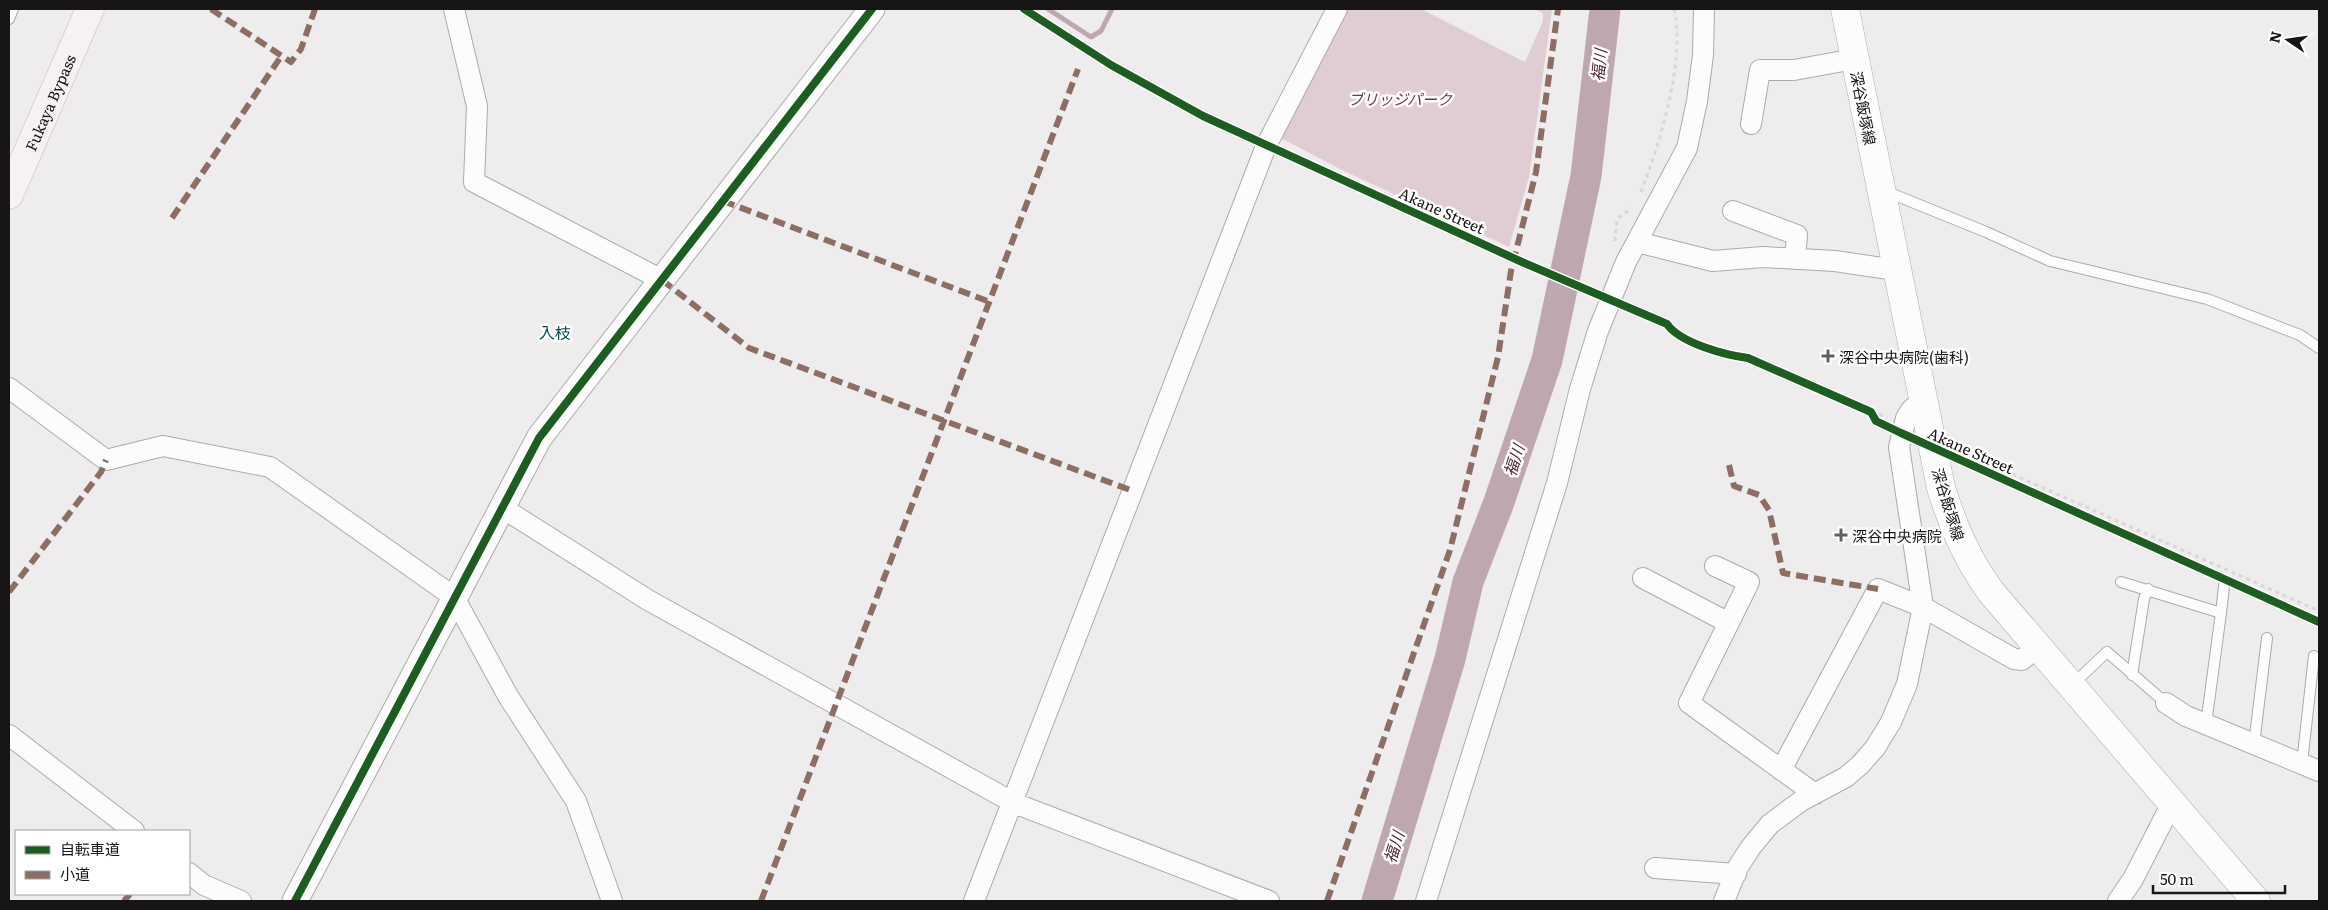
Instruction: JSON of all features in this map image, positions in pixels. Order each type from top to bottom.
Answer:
[{"type":"highway","name":"Fukaya Bypass","points":[[9,195],[90,9]]},
{"type":"main road","name":"深谷飯塚線","points":[[1845,9],[1879,189],[1941,488],[1950,517],[1971,564],[1991,592],[2256,901]]},
{"type":"street","points":[[454,9],[477,106],[474,182],[662,280]]},
{"type":"street","points":[[295,901],[539,438],[872,9]]},
{"type":"street","points":[[974,901],[1014,803],[1266,146],[1337,9]]},
{"type":"street","points":[[1426,901],[1556,483],[1580,389],[1598,331],[1610,298],[1636,242],[1687,148],[1697,101],[1703,55],[1704,9]]},
{"type":"street","points":[[1751,124],[1760,70],[1794,70],[1854,59]]},
{"type":"street","points":[[1733,211],[1797,235],[1795,259]]},
{"type":"street","points":[[1636,242],[1713,261],[1763,257],[1834,261],[1896,270]]},
{"type":"street","points":[[9,388],[106,460],[164,446],[270,467],[454,597],[508,696],[576,801],[612,901]]},
{"type":"street","points":[[1724,901],[1751,847],[1770,824],[1790,808],[1846,777],[1875,748],[1891,722],[1907,684],[1923,607],[1898,447],[1902,429],[1911,410],[1923,399]]},
{"type":"street","points":[[501,507],[648,600],[1014,803],[1270,901]]},
{"type":"street","points":[[1715,566],[1749,582],[1688,703],[1814,794]]},
{"type":"street","points":[[1643,578],[1729,623]]},
{"type":"street","points":[[1781,770],[1878,588],[1923,607],[2014,659],[2022,660],[2038,646]]},
{"type":"street","points":[[2166,704],[2206,724],[2311,767]]},
{"type":"street","points":[[9,735],[133,830]]},
{"type":"street","points":[[2118,901],[2133,879],[2172,803]]},
{"type":"street","points":[[1655,868],[1736,874]]},
{"type":"street","points":[[190,874],[204,884],[241,901]]},
{"type":"lane","points":[[9,19],[13,9]]},
{"type":"lane","points":[[1879,189],[1986,232],[2050,261],[2207,299],[2300,335],[2319,348]]},
{"type":"lane","points":[[2121,582],[2221,613]]},
{"type":"lane","points":[[2206,724],[2224,586]]},
{"type":"lane","points":[[2132,674],[2144,599],[2148,589]]},
{"type":"lane","points":[[2250,743],[2255,736],[2267,638]]},
{"type":"lane","points":[[2072,685],[2107,652],[2166,704]]},
{"type":"lane","points":[[2311,767],[2314,656]]},
{"type":"path","points":[[1637,201],[1649,171],[1668,103],[1678,39],[1674,9]]},
{"type":"path","points":[[1615,246],[1616,220],[1634,206]]},
{"type":"path","points":[[1862,408],[1871,412],[1876,421],[1902,429]]},
{"type":"green space","name":"ブリッジパーク","points":[[1345,9],[1421,9],[1525,62],[1543,21],[1543,13],[1534,9],[1552,9],[1529,177],[1509,247],[1344,171],[1279,137]]},
{"type":"waterway","points":[[1048,9],[1091,37],[1101,31],[1112,9]]},
{"type":"waterway","name":"福川","points":[[1377,901],[1450,659],[1468,582],[1499,502],[1547,360],[1586,176],[1605,9]]},
{"type":"marked path","points":[[211,9],[291,62],[301,49],[315,9]]},
{"type":"marked path","points":[[1327,901],[1450,550],[1498,357],[1511,271],[1536,172],[1558,9]]},
{"type":"marked path","points":[[172,218],[282,55]]},
{"type":"marked path","points":[[761,901],[1078,69]]},
{"type":"marked path","points":[[723,201],[990,302]]},
{"type":"marked path","points":[[662,280],[749,348],[1133,491]]},
{"type":"marked path","points":[[9,592],[101,472],[106,460]]},
{"type":"marked path","points":[[1729,465],[1734,486],[1759,495],[1769,510],[1783,573],[1878,589]]},
{"type":"marked path","points":[[124,901],[129,895]]},
{"type":"cycle path","points":[[295,901],[539,438],[872,9]]},
{"type":"cycle path","name":"Akane Street","points":[[1024,9],[1111,65],[1203,116],[1522,262],[1667,324],[1673,331],[1692,342],[1716,351],[1748,358],[1871,412],[1876,421],[1901,433],[2319,622]]},
{"type":"place","name":"深谷中央病院(歯科)","points":[[1828,356]]},
{"type":"place","name":"深谷中央病院","points":[[1841,535]]},
{"type":"district","name":"入枝","points":[[555,332]]}]
